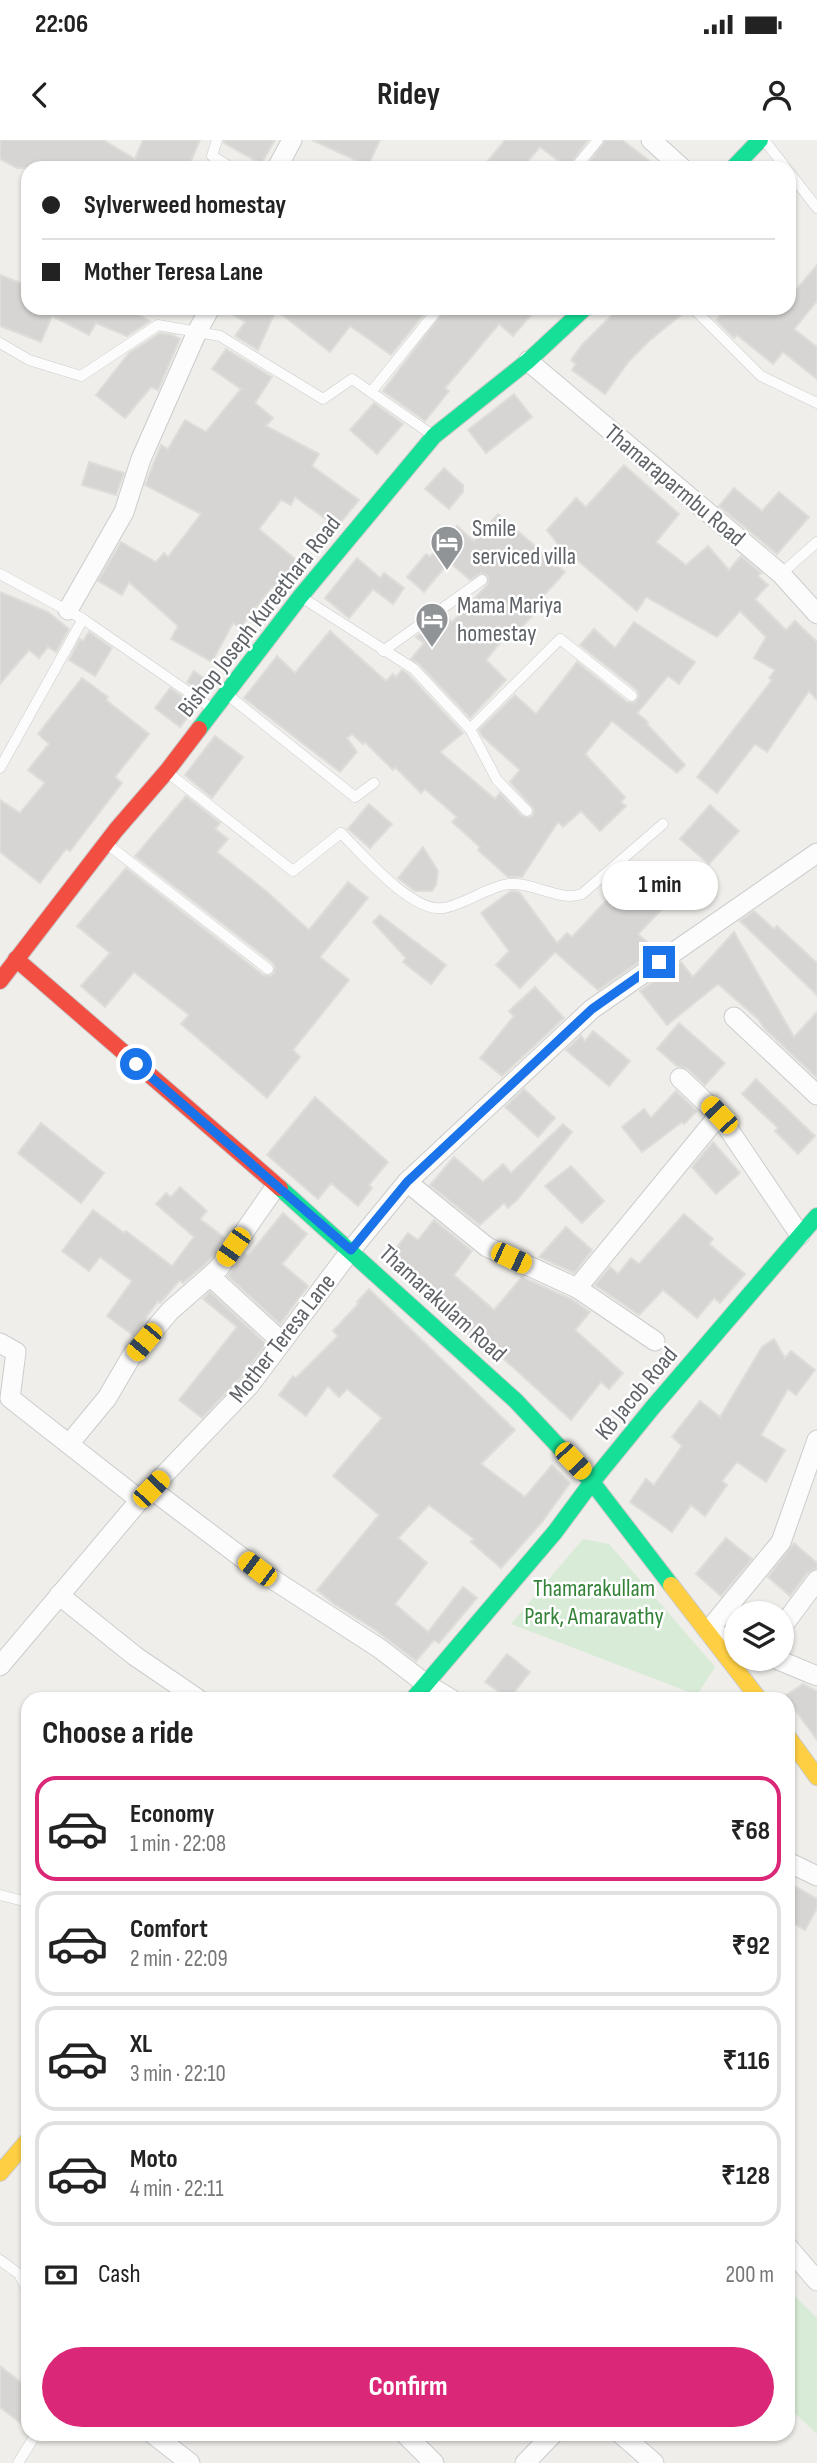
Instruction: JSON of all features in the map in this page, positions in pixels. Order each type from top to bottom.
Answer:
[{"type":"street","points":[[281,161],[292,140]]},
{"type":"street","points":[[650,140],[674,161]]},
{"type":"street","points":[[740,161],[762,140]]},
{"type":"street","points":[[75,614],[124,512],[141,459],[206,315]]},
{"type":"street","name":"Bishop Joseph Kureethara Road","points":[[0,981],[106,844],[167,771],[300,597],[434,436],[528,361],[577,315]]},
{"type":"street","name":"Thamaraparmbu Road","points":[[528,361],[781,574],[817,614]]},
{"type":"street","name":"Mother Teresa Lane","points":[[0,1667],[146,1494],[249,1386],[351,1250],[407,1182],[592,1009],[817,853]]},
{"type":"street","name":"Thamarakulam Road","points":[[16,960],[351,1250],[516,1401],[592,1482],[754,1692]]},
{"type":"street","points":[[734,1017],[817,1095]]},
{"type":"street","points":[[680,1078],[719,1115],[800,1235]]},
{"type":"street","points":[[578,1288],[719,1115]]},
{"type":"street","points":[[407,1182],[487,1247],[578,1288],[655,1341]]},
{"type":"street","points":[[69,1444],[107,1398],[131,1357],[163,1320],[219,1268],[276,1186]]},
{"type":"street","name":"KB Jacob Road","points":[[420,1692],[555,1532],[592,1482],[817,1216]]},
{"type":"street","points":[[210,1276],[282,1342]]},
{"type":"street","points":[[0,1343],[16,1352],[10,1398],[69,1444],[379,1648],[420,1692]]},
{"type":"street","points":[[724,1638],[708,1631],[781,1542],[817,1440]]},
{"type":"street","points":[[794,1611],[817,1580]]},
{"type":"street","points":[[60,1595],[135,1656],[188,1692]]},
{"type":"street","points":[[794,1666],[817,1676]]},
{"type":"street","points":[[795,1747],[817,1777]]},
{"type":"street","points":[[795,1866],[817,1876]]},
{"type":"street","points":[[0,2173],[21,2148]]},
{"type":"street","points":[[795,2256],[817,2281]]},
{"type":"street","points":[[162,2441],[190,2463]]},
{"type":"street","points":[[412,2441],[433,2463]]},
{"type":"street","points":[[525,2463],[546,2441]]},
{"type":"street","points":[[629,2441],[654,2463]]},
{"type":"lane","points":[[217,140],[212,156],[220,161]]},
{"type":"lane","points":[[581,161],[598,140]]},
{"type":"lane","points":[[762,140],[780,161]]},
{"type":"lane","points":[[796,181],[817,208]]},
{"type":"lane","points":[[371,392],[433,315]]},
{"type":"lane","points":[[700,315],[761,376],[817,403]]},
{"type":"lane","points":[[0,343],[29,360],[81,376],[158,325],[220,336],[323,399],[352,379],[434,436]]},
{"type":"lane","points":[[781,574],[817,542]]},
{"type":"lane","points":[[0,574],[75,614],[214,709]]},
{"type":"lane","points":[[383,650],[482,580]]},
{"type":"lane","points":[[300,597],[414,669],[470,729],[497,780],[527,811]]},
{"type":"lane","points":[[0,768],[75,614]]},
{"type":"lane","points":[[470,729],[560,639],[632,696]]},
{"type":"lane","points":[[226,693],[355,797],[374,783]]},
{"type":"lane","points":[[167,771],[293,871],[341,833],[381,873],[420,905],[442,908],[506,884],[524,885],[571,898],[582,894],[663,824]]},
{"type":"lane","points":[[106,844],[268,969]]},
{"type":"lane","points":[[0,1895],[21,1900]]},
{"type":"lane","points":[[0,2260],[21,2278]]},
{"type":"lane","points":[[18,2463],[32,2441]]},
{"type":"green space","name":"Thamarakullam Park, Amaravathy","points":[[583,1539],[609,1544],[715,1667],[699,1692],[689,1692],[511,1624]]},
{"type":"green space","points":[[795,2296],[817,2318],[817,2434],[795,2414]]},
{"type":"building","points":[[0,140],[103,140],[135,159],[143,140],[200,140],[191,161],[21,161],[21,168],[17,168],[0,159]]},
{"type":"building","points":[[224,140],[275,140],[263,161],[256,161],[224,143]]},
{"type":"building","points":[[312,140],[380,140],[370,161],[357,161]]},
{"type":"building","points":[[505,140],[588,140],[573,161],[559,161],[540,147],[528,161],[488,161]]},
{"type":"building","points":[[605,140],[622,140],[650,161],[590,161]]},
{"type":"building","points":[[817,265],[817,301],[794,329],[817,347],[817,379],[783,352],[773,364],[737,335],[734,338],[716,320],[721,315],[796,315],[796,290]]},
{"type":"building","points":[[0,275],[21,283],[21,315],[140,315],[150,321],[127,336],[96,323],[89,335],[52,316],[41,342],[0,326]]},
{"type":"building","points":[[234,315],[274,315],[258,350],[235,336],[245,322]]},
{"type":"building","points":[[282,315],[423,315],[391,355],[350,326],[330,352]]},
{"type":"building","points":[[441,315],[531,315],[513,336],[499,324],[445,388],[449,391],[425,421],[383,391]]},
{"type":"building","points":[[612,315],[681,315],[629,361],[605,394],[572,370],[576,364],[571,360]]},
{"type":"building","points":[[160,333],[180,339],[158,390],[151,387],[125,418],[96,395],[129,353]]},
{"type":"building","points":[[226,349],[272,377],[255,403],[273,418],[266,426],[319,454],[312,466],[359,500],[337,527],[295,497],[291,505],[281,500],[259,529],[300,563],[276,591],[272,587],[240,628],[233,623],[212,662],[171,639],[178,626],[129,582],[122,595],[98,581],[121,542],[156,562],[164,553],[168,557],[201,514],[145,485],[161,445],[168,449],[185,420],[206,432],[241,389],[212,369]]},
{"type":"building","points":[[514,394],[532,417],[486,453],[468,430]]},
{"type":"building","points":[[374,403],[403,424],[377,454],[350,430]]},
{"type":"building","points":[[89,462],[124,473],[116,495],[82,485]]},
{"type":"building","points":[[624,465],[679,514],[656,542],[686,565],[708,546],[729,570],[741,556],[761,573],[758,576],[768,585],[755,599],[786,630],[795,621],[817,642],[817,700],[809,691],[767,752],[755,744],[717,793],[697,777],[772,680],[769,678],[775,670],[754,658],[766,637],[740,611],[717,637],[646,597],[637,611],[577,560],[573,564],[547,530],[576,498],[586,507]]},
{"type":"building","points":[[444,468],[463,485],[463,492],[449,509],[425,489]]},
{"type":"building","points":[[734,488],[762,511],[779,492],[809,517],[777,554],[719,506]]},
{"type":"building","points":[[498,514],[565,572],[528,613],[532,616],[514,636],[509,632],[486,660],[506,680],[470,718],[419,664],[411,659],[424,643],[416,637],[445,615],[452,622],[488,584],[488,576],[481,573],[470,580],[449,562],[424,592],[407,577],[426,554],[430,557],[457,526],[474,541]]},
{"type":"building","points":[[357,558],[380,578],[384,573],[404,588],[393,604],[373,589],[349,618],[325,598]]},
{"type":"building","points":[[0,592],[48,612],[69,629],[56,652],[48,647],[39,658],[29,650],[0,684]]},
{"type":"building","points":[[634,622],[695,662],[679,684],[668,676],[637,713],[685,765],[677,773],[612,721],[585,754],[625,797],[621,802],[626,806],[600,831],[581,811],[563,827],[558,822],[522,877],[508,877],[452,822],[457,817],[425,789],[421,793],[365,742],[363,744],[352,734],[347,738],[357,752],[340,772],[244,698],[277,656],[295,673],[330,631],[386,681],[393,674],[396,677],[402,670],[409,675],[463,733],[440,752],[495,799],[500,793],[522,816],[528,818],[533,816],[534,809],[510,782],[520,770],[482,736],[479,730],[515,695],[536,714],[577,662],[627,702],[635,703],[639,696],[637,690],[580,645],[594,629],[615,648]]},
{"type":"building","points":[[89,632],[112,648],[95,676],[69,660],[80,639],[83,641]]},
{"type":"building","points":[[194,671],[212,684],[205,694],[187,682]]},
{"type":"building","points":[[82,678],[149,734],[115,777],[122,783],[70,851],[66,849],[40,883],[0,852],[0,800],[20,813],[45,783],[28,770],[49,744],[38,734]]},
{"type":"building","points":[[170,688],[196,706],[180,727],[155,708]]},
{"type":"building","points":[[215,736],[243,757],[212,798],[185,775]]},
{"type":"building","points":[[186,796],[220,823],[215,829],[228,839],[217,852],[309,930],[348,882],[368,898],[320,957],[349,980],[293,1050],[300,1057],[267,1098],[181,1024],[189,1015],[134,972],[105,1007],[81,986],[110,953],[77,926],[126,868],[263,975],[270,976],[274,973],[273,963],[135,856]]},
{"type":"building","points":[[369,804],[392,824],[370,848],[348,829]]},
{"type":"building","points":[[710,805],[739,831],[709,864],[680,839]]},
{"type":"building","points":[[423,847],[438,871],[436,885],[432,891],[415,891],[398,878]]},
{"type":"building","points":[[632,873],[666,905],[638,934],[656,950],[598,990],[555,952],[520,988],[496,965],[509,951],[481,913],[511,891],[519,892],[557,943],[567,933],[572,937]]},
{"type":"building","points":[[754,911],[774,929],[777,926],[817,963],[817,995],[740,921]]},
{"type":"building","points":[[380,915],[446,965],[431,984],[403,962],[406,958],[373,922]]},
{"type":"building","points":[[734,932],[794,1037],[817,1012],[817,1078],[764,1028],[759,1020],[718,984],[667,1025],[640,991],[681,962],[693,977]]},
{"type":"building","points":[[535,987],[564,1018],[502,1076],[480,1058],[514,1016],[509,1011]]},
{"type":"building","points":[[679,1023],[725,1063],[705,1085],[688,1069],[677,1066],[657,1049]]},
{"type":"building","points":[[593,1031],[630,1061],[609,1086],[566,1050],[581,1036],[585,1041]]},
{"type":"building","points":[[756,1079],[815,1136],[798,1154],[775,1131],[778,1128],[742,1094]]},
{"type":"building","points":[[524,1089],[555,1118],[538,1137],[505,1107]]},
{"type":"building","points":[[676,1091],[697,1111],[684,1124],[682,1122],[642,1152],[622,1127],[644,1109],[651,1118]]},
{"type":"building","points":[[315,1097],[388,1162],[369,1185],[372,1188],[358,1206],[331,1183],[318,1199],[267,1155]]},
{"type":"building","points":[[41,1123],[104,1173],[81,1203],[18,1153]]},
{"type":"building","points":[[563,1124],[572,1132],[518,1199],[508,1208],[504,1203],[480,1225],[430,1185],[454,1157],[483,1182],[503,1164],[511,1173]]},
{"type":"building","points":[[713,1142],[740,1173],[716,1194],[692,1167]]},
{"type":"building","points":[[571,1166],[604,1201],[582,1223],[545,1186]]},
{"type":"building","points":[[180,1187],[207,1211],[200,1219],[225,1238],[210,1260],[183,1283],[180,1280],[160,1303],[158,1301],[133,1335],[107,1316],[132,1281],[100,1257],[89,1271],[62,1251],[93,1210],[172,1266],[194,1237],[156,1204],[166,1193],[171,1197]]},
{"type":"building","points":[[283,1213],[307,1234],[282,1264],[308,1286],[280,1324],[228,1276],[244,1253],[248,1256]]},
{"type":"building","points":[[684,1214],[713,1239],[709,1244],[745,1274],[720,1303],[714,1298],[697,1318],[663,1290],[639,1315],[595,1285],[610,1267],[618,1274],[631,1258],[639,1264]]},
{"type":"building","points":[[434,1220],[472,1251],[454,1275],[494,1310],[522,1277],[571,1299],[590,1312],[575,1330],[623,1373],[609,1389],[601,1382],[571,1420],[494,1350],[490,1354],[444,1313],[449,1307],[420,1284],[417,1288],[387,1260],[408,1233],[418,1240]]},
{"type":"building","points":[[566,1227],[592,1250],[574,1273],[539,1257]]},
{"type":"building","points":[[369,1289],[515,1430],[481,1464],[525,1497],[552,1465],[570,1483],[542,1522],[501,1568],[471,1542],[474,1539],[429,1505],[398,1538],[427,1563],[395,1604],[428,1632],[463,1587],[477,1598],[439,1643],[434,1640],[416,1661],[317,1590],[379,1515],[333,1476],[382,1418],[347,1389],[339,1397],[328,1386],[306,1416],[279,1395],[293,1376],[296,1378],[338,1336],[333,1331]]},
{"type":"building","points":[[210,1292],[266,1344],[240,1378],[202,1418],[179,1400],[237,1327],[203,1299]]},
{"type":"building","points":[[774,1339],[785,1358],[791,1351],[815,1370],[796,1395],[788,1389],[761,1435],[785,1450],[766,1482],[737,1462],[722,1481],[727,1485],[705,1516],[691,1505],[672,1532],[630,1502],[646,1479],[654,1485],[682,1446],[672,1437],[700,1401],[720,1417],[762,1347]]},
{"type":"building","points":[[726,1538],[752,1559],[721,1596],[696,1574]]},
{"type":"building","points":[[794,1543],[817,1563],[817,1568],[807,1573],[790,1596],[768,1577]]},
{"type":"building","points":[[507,1654],[530,1672],[514,1692],[499,1692],[485,1682]]},
{"type":"building","points":[[803,1684],[817,1691],[817,1740],[795,1710],[795,1692],[791,1692]]},
{"type":"building","points":[[795,1886],[817,1899],[817,1908],[805,1930],[795,1924]]},
{"type":"building","points":[[0,2366],[21,2382],[21,2424],[0,2407]]},
{"type":"traffic: fast","points":[[740,161],[760,140]]},
{"type":"traffic: fast","points":[[199,729],[300,597],[434,436],[528,361],[577,315]]},
{"type":"traffic: fast","points":[[280,1188],[516,1401],[592,1482],[671,1585]]},
{"type":"traffic: fast","points":[[419,1692],[555,1532],[653,1407],[817,1216]]},
{"type":"traffic: slow","points":[[671,1585],[754,1692]]},
{"type":"traffic: slow","points":[[795,1747],[817,1777]]},
{"type":"traffic: slow","points":[[0,2173],[21,2148]]},
{"type":"traffic: jam","points":[[0,981],[116,830],[199,729]]},
{"type":"traffic: jam","points":[[16,959],[280,1188]]},
{"type":"place","name":"Smile serviced villa","points":[[447,572]]},
{"type":"place","name":"Mama Mariya homestay","points":[[432,649]]},
{"type":"route","points":[[136,1064],[351,1250],[407,1182],[592,1009],[659,962]]}]
